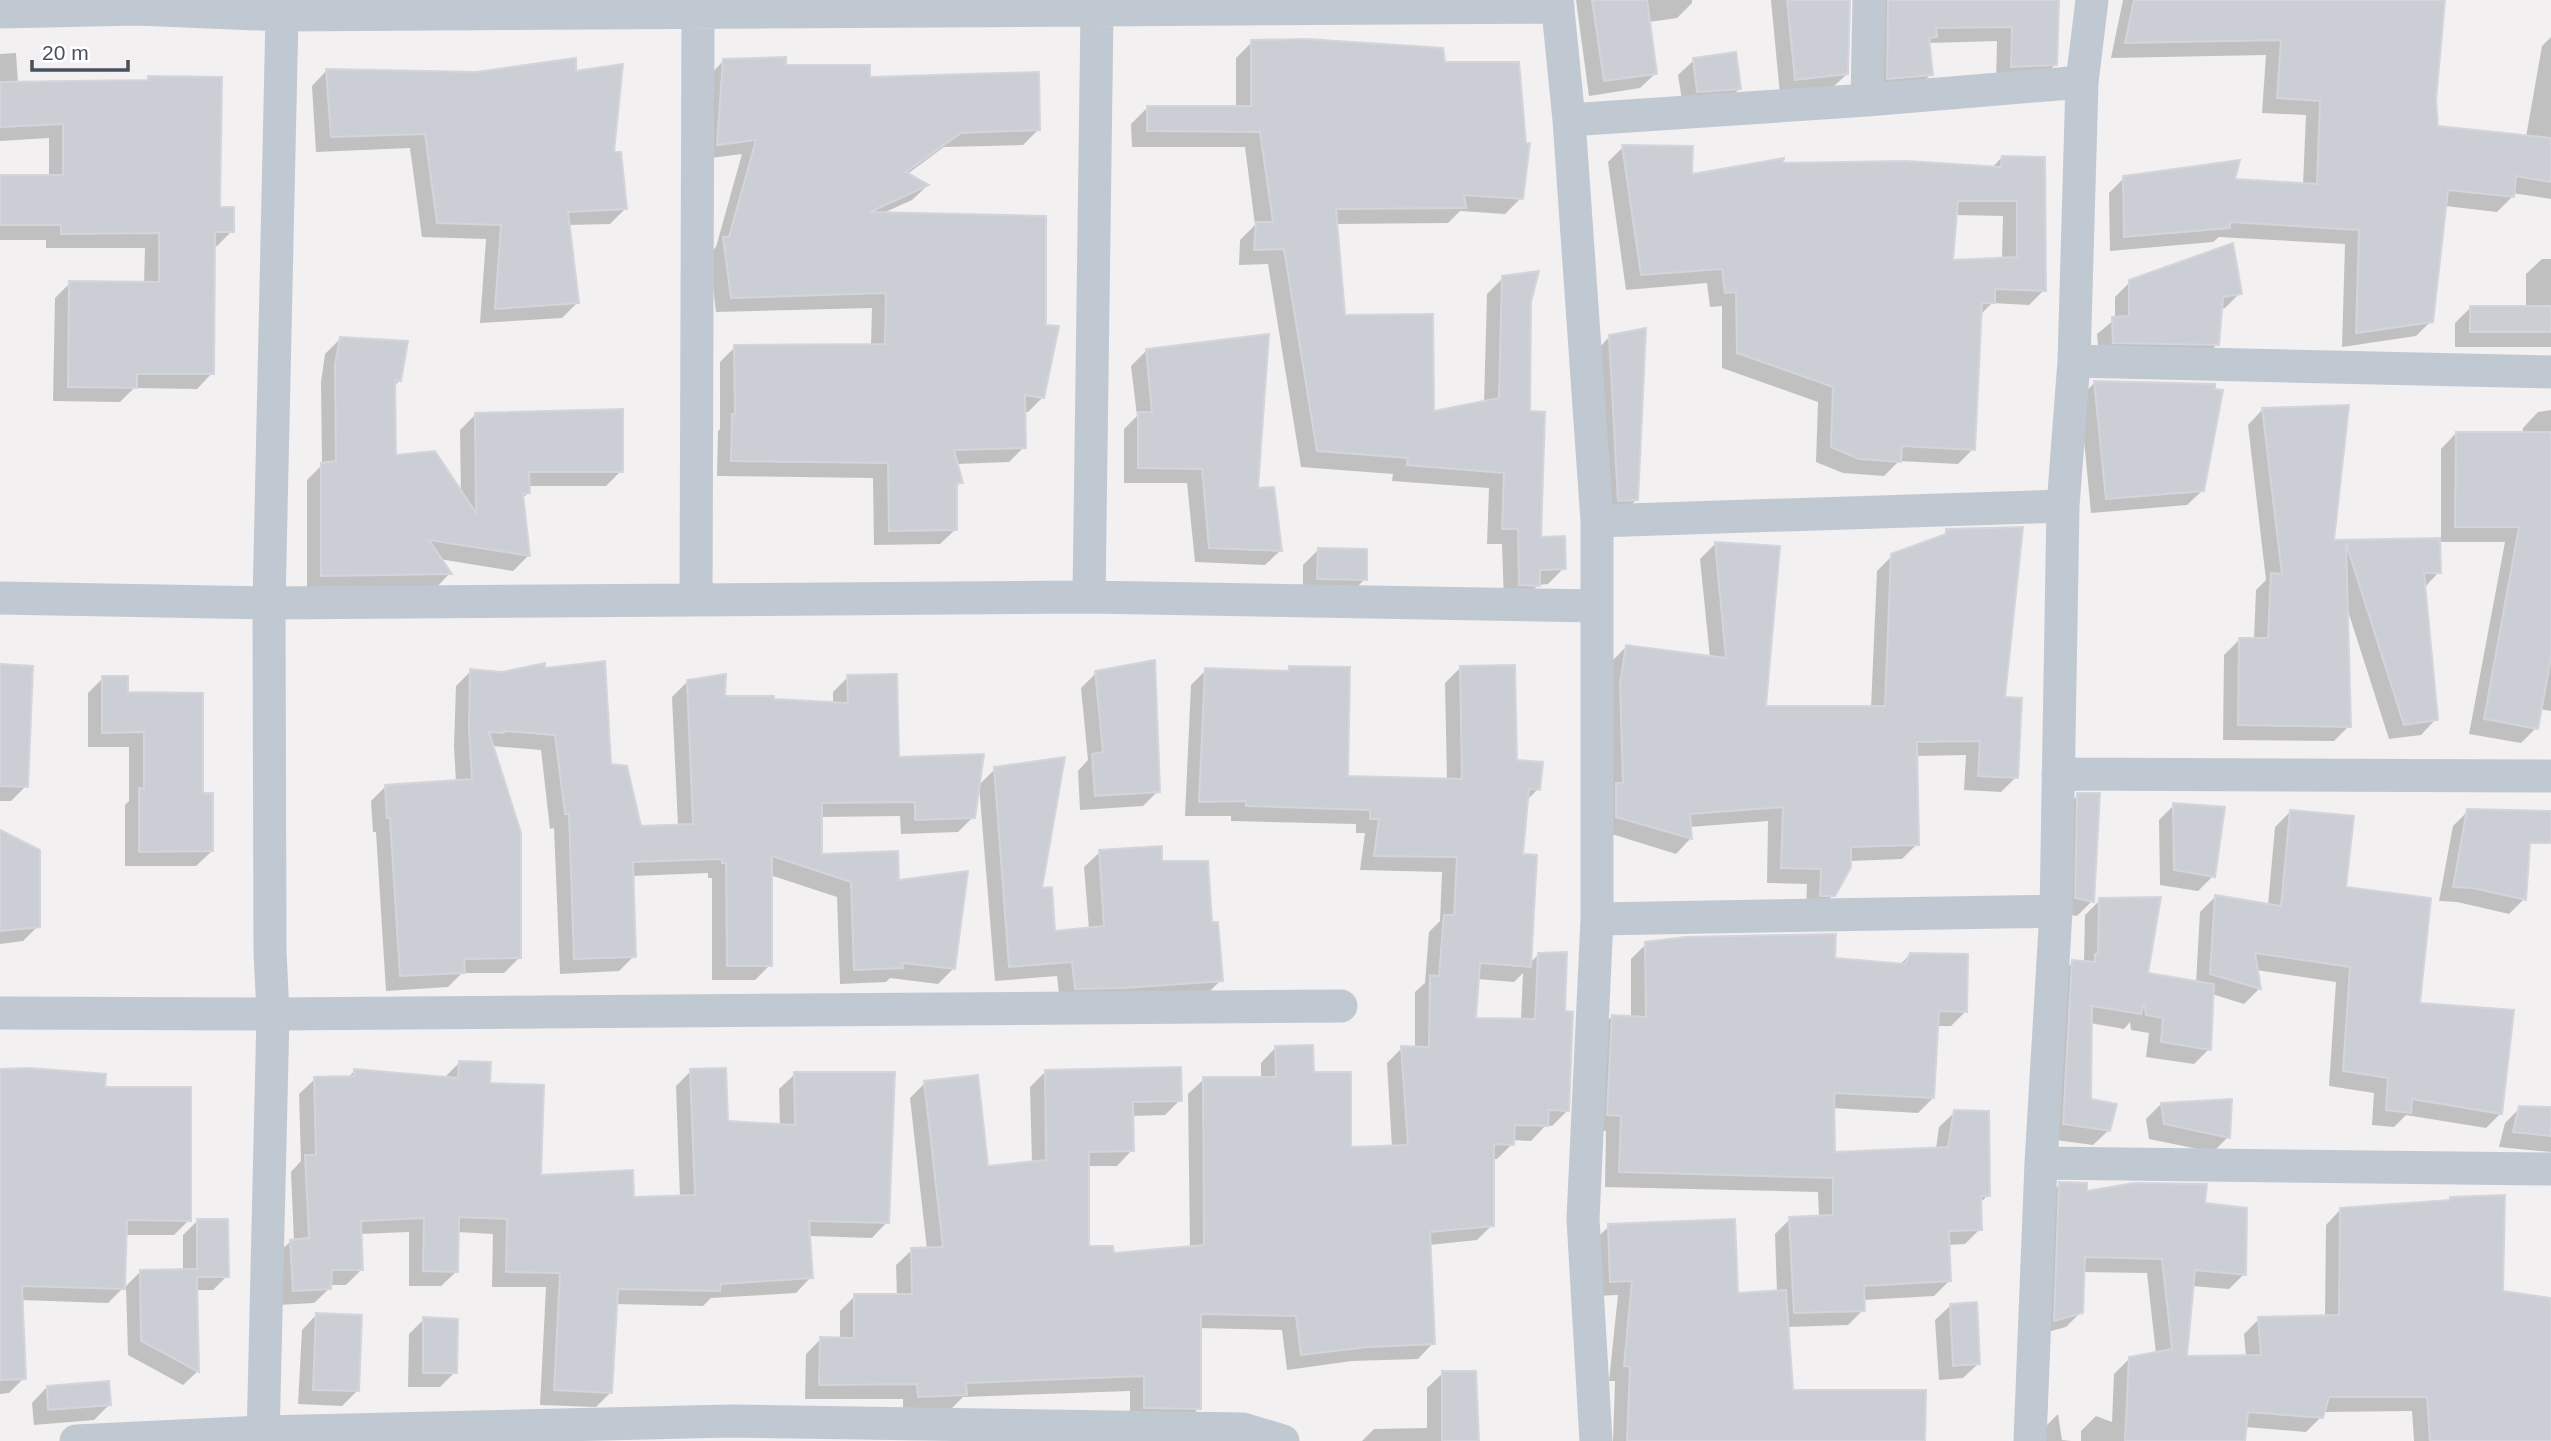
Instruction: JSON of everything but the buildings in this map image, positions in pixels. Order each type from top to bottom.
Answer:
[{"type":"street","points":[[1867,100],[1869,0]]},
{"type":"street","points":[[2030,1441],[2041,1163],[2056,911],[2063,506],[2074,361],[2082,82],[2092,0]]},
{"type":"street","points":[[0,12],[137,5],[282,15],[698,13],[938,5],[1097,12],[1557,4],[1569,120],[1597,520],[1597,919],[1583,1219],[1596,1441]]},
{"type":"street","points":[[1089,597],[1097,12]]},
{"type":"street","points":[[696,599],[698,13]]},
{"type":"street","points":[[263,1437],[273,1014],[270,951],[269,603],[282,15]]},
{"type":"street","points":[[1569,120],[2082,82]]},
{"type":"street","points":[[2074,361],[2551,372]]},
{"type":"street","points":[[1597,520],[2063,506]]},
{"type":"street","points":[[0,598],[269,603],[1089,597],[1597,606]]},
{"type":"street","points":[[2058,774],[2551,776]]},
{"type":"street","points":[[1597,919],[2056,911]]},
{"type":"street","points":[[0,1013],[273,1014],[1341,1006]]},
{"type":"street","points":[[2041,1163],[2551,1169]]},
{"type":"street","points":[[76,1441],[731,1421],[1243,1429],[1283,1441]]}]
